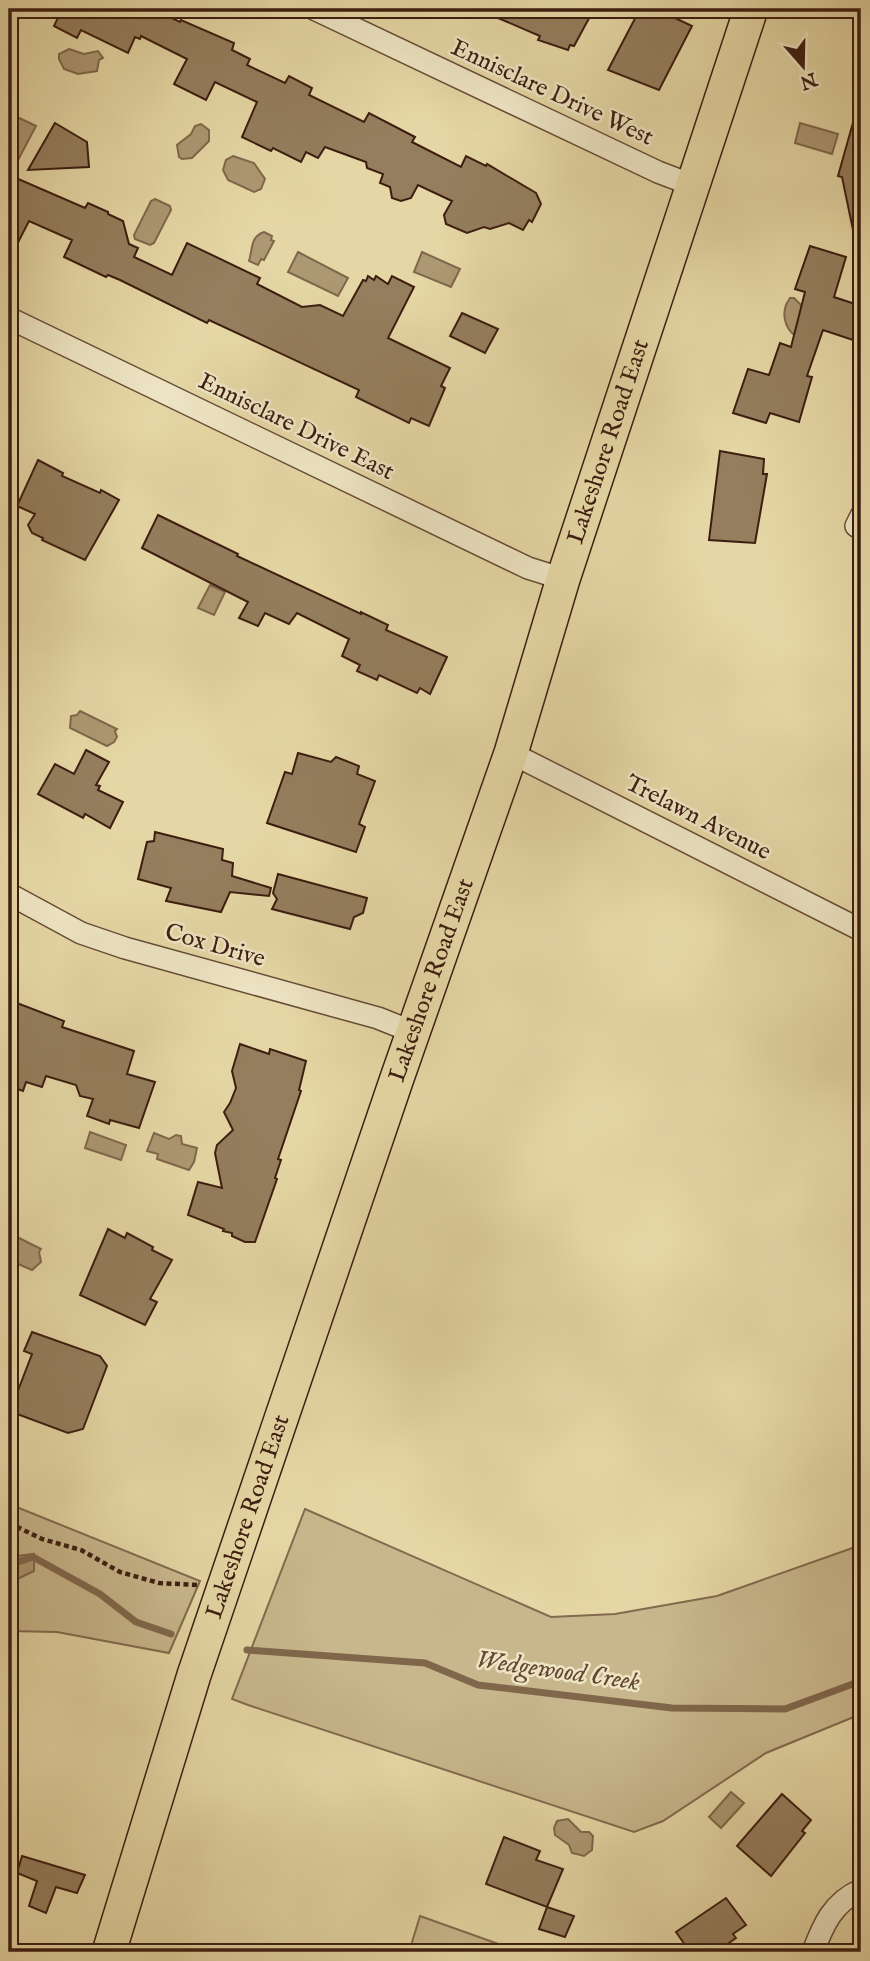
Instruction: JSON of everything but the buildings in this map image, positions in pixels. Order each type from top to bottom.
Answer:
[{"type":"main road","name":"Lakeshore Road East","points":[[109,1952],[194,1675],[413,1032],[512,753],[563,579],[751,9]]},
{"type":"street","name":"Ennisclare Drive West","points":[[314,9],[658,172],[692,185]]},
{"type":"street","name":"Ennisclare Drive East","points":[[9,318],[528,568],[563,579]]},
{"type":"street","name":"Trelawn Avenue","points":[[512,753],[861,930]]},
{"type":"street","name":"Cox Drive","points":[[9,894],[92,937],[378,1018],[413,1032]]},
{"type":"street","points":[[813,1952],[827,1919],[841,1901],[861,1891]]},
{"type":"path","points":[[9,1523],[42,1539],[88,1553],[120,1572],[159,1583],[203,1585]]},
{"type":"shaded area","points":[[69,49],[84,54],[98,51],[103,58],[99,60],[97,71],[78,74],[64,69],[59,54]]},
{"type":"shaded area","points":[[13,115],[36,126],[17,162],[9,159],[9,125]]},
{"type":"shaded area","points":[[800,123],[838,134],[832,154],[795,143]]},
{"type":"shaded area","points":[[201,124],[209,130],[209,141],[192,158],[182,159],[179,157],[177,145],[191,134],[195,126]]},
{"type":"shaded area","points":[[233,156],[254,163],[265,179],[261,189],[254,192],[228,180],[223,170],[226,160]]},
{"type":"shaded area","points":[[155,199],[170,206],[171,210],[154,243],[150,245],[135,239],[134,235],[151,201]]},
{"type":"shaded area","points":[[264,232],[272,236],[271,240],[274,241],[264,260],[261,259],[258,265],[249,261],[254,240]]},
{"type":"shaded area","points":[[298,252],[348,278],[338,296],[288,272]]},
{"type":"shaded area","points":[[422,252],[460,269],[451,287],[414,272]]},
{"type":"shaded area","points":[[790,298],[794,298],[802,306],[797,337],[786,325],[784,314]]},
{"type":"shaded area","points":[[210,585],[225,592],[214,615],[198,608]]},
{"type":"shaded area","points":[[80,711],[117,729],[114,742],[107,746],[70,728],[71,716]]},
{"type":"shaded area","points":[[90,1132],[126,1145],[121,1160],[85,1148]]},
{"type":"shaded area","points":[[154,1133],[169,1139],[176,1135],[181,1136],[182,1144],[197,1148],[189,1170],[157,1159],[158,1154],[147,1151]]},
{"type":"shaded area","points":[[9,1233],[41,1249],[41,1262],[32,1270],[9,1260]]},
{"type":"shaded area","points":[[9,1504],[200,1581],[169,1653],[57,1632],[9,1631]]},
{"type":"shaded area","points":[[305,1509],[551,1617],[615,1614],[717,1596],[861,1545],[861,1714],[766,1753],[663,1821],[634,1832],[248,1705],[232,1699]]},
{"type":"shaded area","points":[[34,1554],[34,1571],[9,1583],[9,1557]]},
{"type":"shaded area","points":[[731,1792],[744,1803],[721,1828],[709,1817]]},
{"type":"shaded area","points":[[568,1819],[581,1832],[589,1832],[593,1836],[592,1850],[584,1856],[572,1853],[569,1845],[555,1835],[557,1821]]},
{"type":"shaded area","points":[[420,1916],[521,1952],[409,1952]]},
{"type":"waterway","name":"Wedgewood Creek","points":[[9,1565],[33,1557],[100,1594],[136,1622],[171,1634]]},
{"type":"waterway","name":"Wedgewood Creek","points":[[247,1650],[425,1663],[478,1685],[672,1708],[785,1709],[861,1681]]}]
